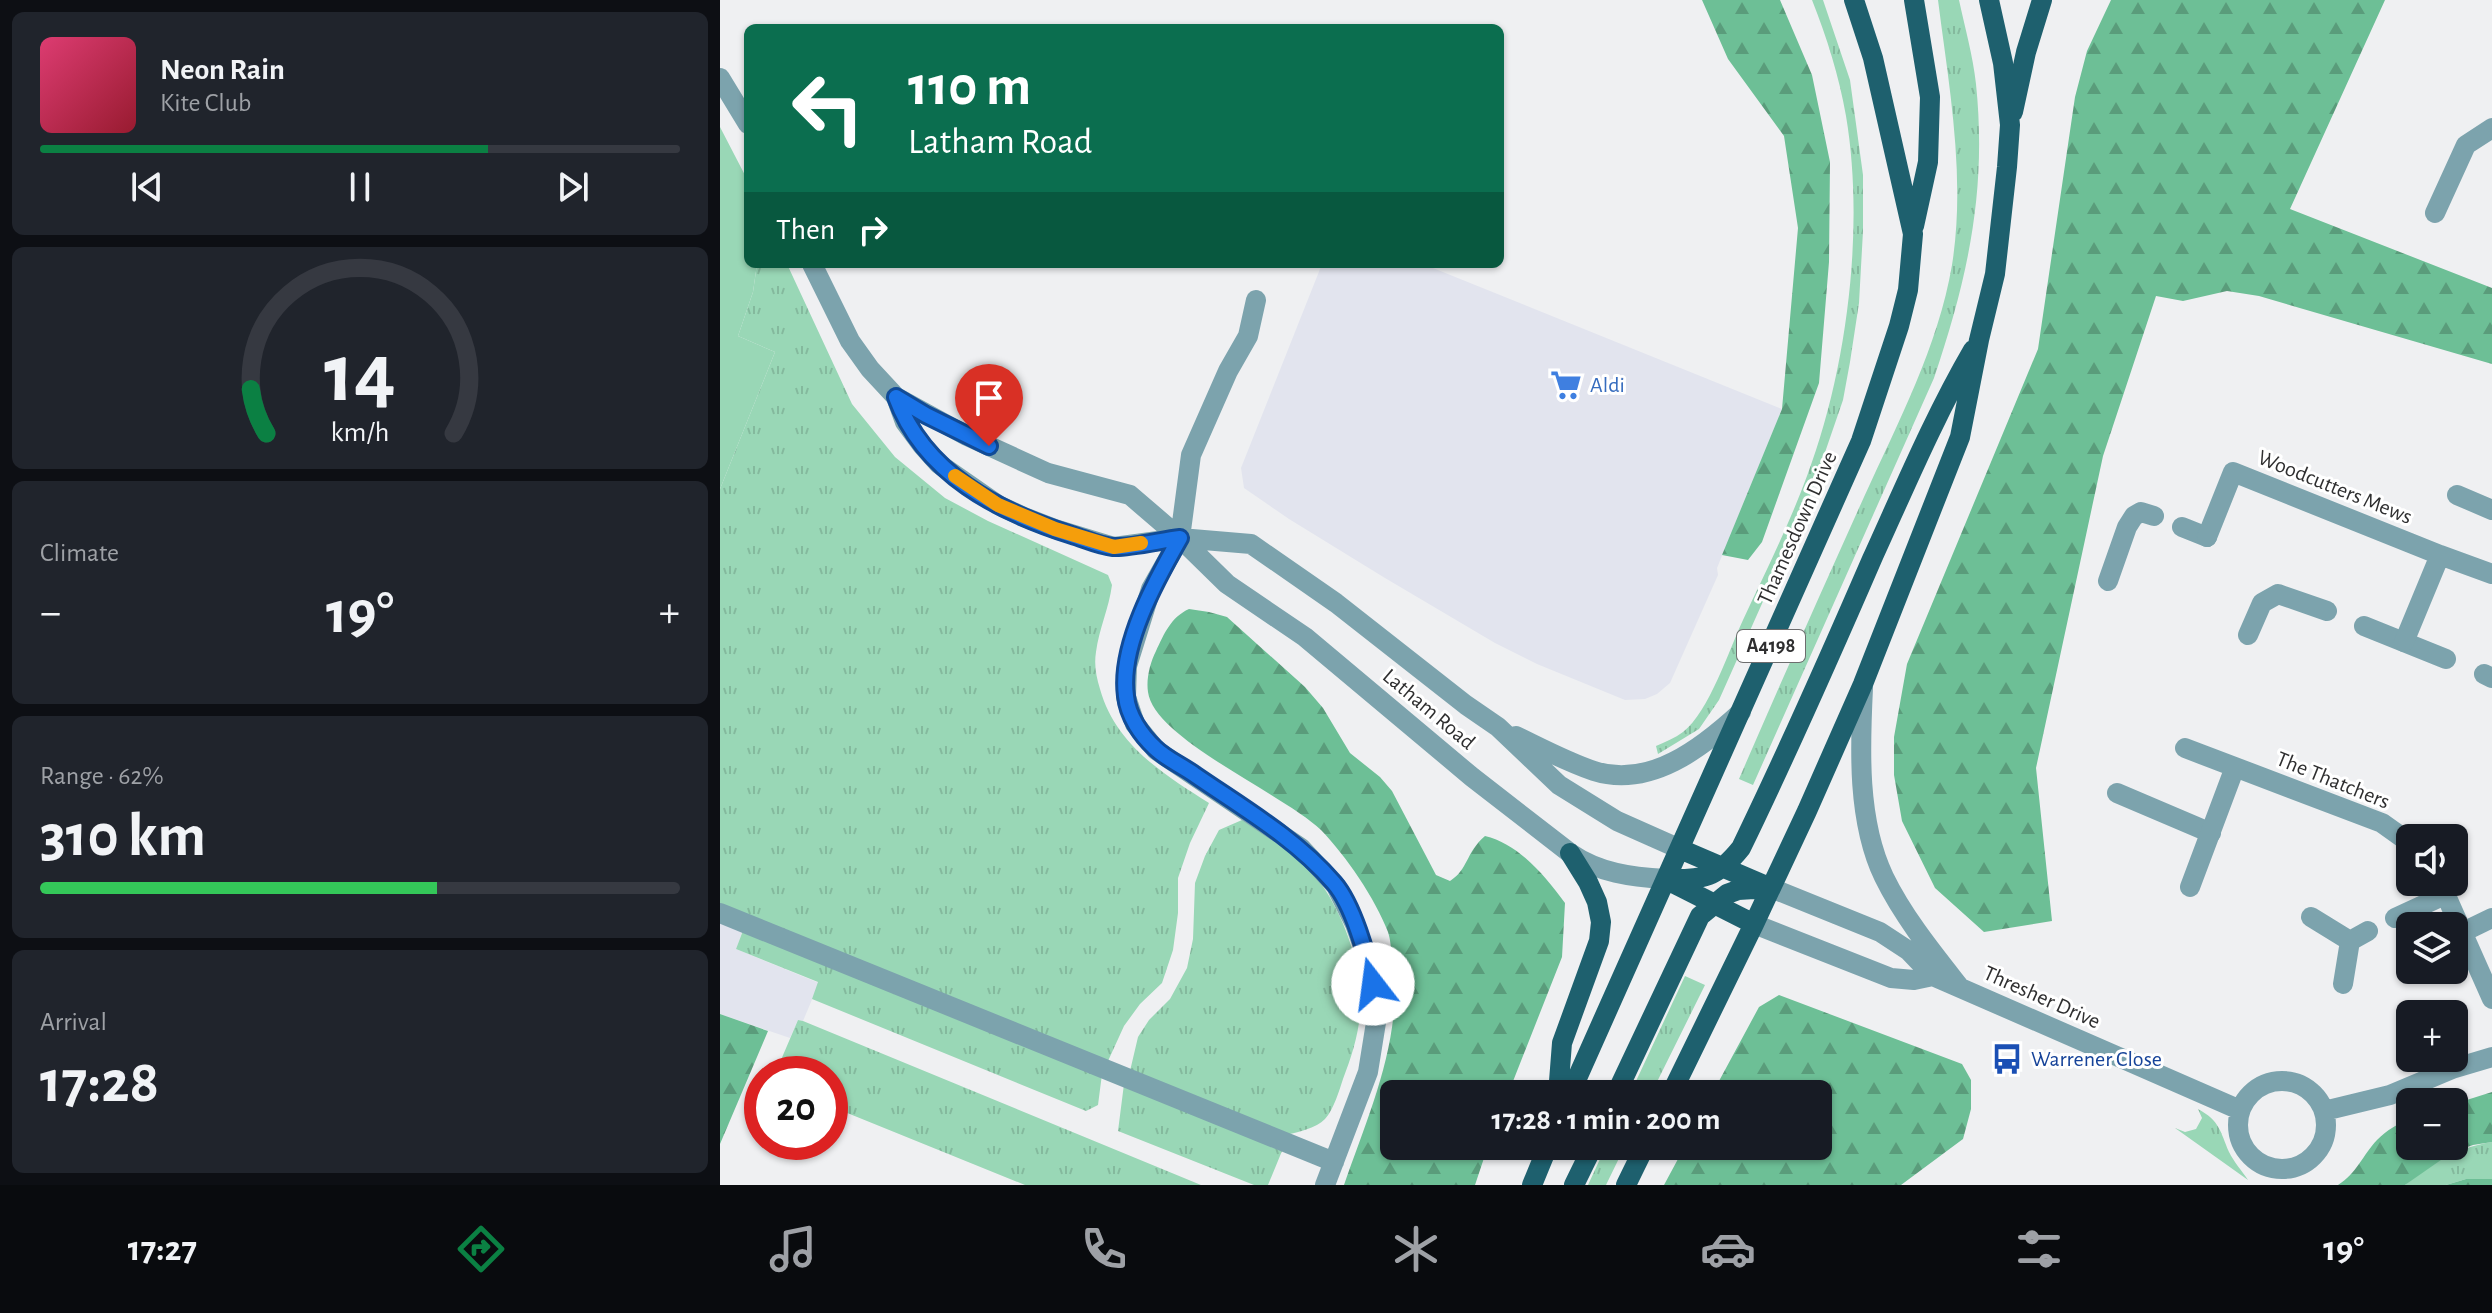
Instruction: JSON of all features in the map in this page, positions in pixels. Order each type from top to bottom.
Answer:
[{"type":"main road","name":"Thamesdown Drive","points":[[1576,1080],[1861,441],[1899,326],[1908,290],[1913,234],[1873,58],[1854,0]]},
{"type":"main road","points":[[1913,234],[1928,162],[1930,97],[1914,0]]},
{"type":"main road","points":[[1989,0],[2003,63],[2010,125]]},
{"type":"main road","points":[[1678,1080],[1771,888],[1863,684],[1960,437],[2001,238],[2010,125],[2026,52],[2042,0]]},
{"type":"main road","points":[[1666,879],[1697,878],[1725,868],[1741,848],[1951,388],[1979,340]]},
{"type":"main road","points":[[1680,849],[1771,888]]},
{"type":"main road","points":[[1559,1080],[1562,1043],[1599,941],[1601,922],[1597,902],[1570,853]]},
{"type":"main road","points":[[1666,879],[1754,924]]},
{"type":"main road","points":[[1623,1080],[1700,916],[1727,894],[1738,890],[1771,888]]},
{"type":"main road","points":[[1532,1185],[1542,1160]]},
{"type":"main road","points":[[1574,1185],[1586,1160]]},
{"type":"main road","points":[[1626,1185],[1638,1160]]},
{"type":"street","points":[[720,78],[744,117]]},
{"type":"street","points":[[2435,213],[2466,145],[2492,128]]},
{"type":"street","name":"Latham Road","points":[[814,268],[850,341],[896,397],[967,436],[1048,473],[1130,495],[1227,584],[1305,637],[1509,807],[1581,861],[1625,876],[1666,879]]},
{"type":"street","points":[[1256,300],[1248,336],[1228,371],[1191,455],[1180,538],[1151,589],[1136,632],[1127,666],[1126,697],[1135,724],[1156,750],[1301,848],[1336,886],[1355,924],[1367,958],[1378,1010],[1368,1072],[1325,1185]]},
{"type":"street","name":"Latham Road","points":[[896,397],[905,422],[930,455],[962,482],[998,505],[1055,529],[1114,547],[1180,538],[1251,544],[1336,603],[1498,727],[1559,785],[1617,821],[1680,849]]},
{"type":"street","name":"Woodcutters Mews","points":[[2182,527],[2207,537],[2233,472],[2492,574]]},
{"type":"street","points":[[2457,495],[2492,510]]},
{"type":"street","points":[[2108,581],[2130,520],[2141,512],[2154,516]]},
{"type":"street","points":[[2404,642],[2440,555]]},
{"type":"street","points":[[2248,635],[2262,603],[2278,594],[2327,611]]},
{"type":"street","points":[[2364,626],[2446,659]]},
{"type":"street","name":"Thresher Drive","points":[[1863,684],[1860,754],[1873,846],[1884,877],[1895,896],[1958,985]]},
{"type":"street","name":"Latham Road","points":[[1498,727],[1567,760],[1617,775],[1651,770],[1675,762],[1709,741],[1743,709]]},
{"type":"street","name":"The Thatchers","points":[[2185,748],[2382,823],[2396,833]]},
{"type":"street","points":[[2190,887],[2235,767]]},
{"type":"street","points":[[2117,793],[2211,833]]},
{"type":"street","name":"Thresher Drive","points":[[1771,888],[1880,932],[1909,951],[1933,976],[2240,1110]]},
{"type":"street","points":[[2395,918],[2430,896]]},
{"type":"street","points":[[720,913],[1334,1162]]},
{"type":"street","points":[[2311,917],[2350,941]]},
{"type":"street","points":[[2468,930],[2492,918]]},
{"type":"street","name":"Thresher Drive","points":[[1754,924],[1891,978],[1914,980],[1933,976]]},
{"type":"street","points":[[2350,941],[2368,931]]},
{"type":"street","points":[[2343,984],[2350,941]]},
{"type":"street","points":[[2468,944],[2492,999]]},
{"type":"street","points":[[2324,1111],[2390,1095],[2452,1069],[2492,1057]]},
{"type":"street","points":[[2282,1080],[2296,1082],[2318,1099],[2324,1111],[2324,1138],[2309,1161],[2267,1176],[2245,1152],[2239,1139],[2237,1124],[2240,1110],[2246,1097],[2256,1088],[2282,1080]]},
{"type":"shaded area","points":[[1320,268],[1433,268],[1782,409],[1717,568],[1718,575],[1670,683],[1645,699],[1625,700],[1495,643],[1289,519],[1244,488],[1241,468]]},
{"type":"shaded area","points":[[720,919],[744,928],[736,949],[819,983],[803,1021],[798,1020],[790,1038],[720,1014]]},
{"type":"green space","points":[[1702,0],[1780,0],[1812,75],[1830,162],[1829,262],[1819,383],[1762,542],[1748,560],[1722,555],[1782,409],[1798,228],[1784,136],[1728,59]]},
{"type":"green space","points":[[1812,0],[1823,0],[1850,80],[1863,175],[1859,303],[1843,400],[1810,496],[1719,700],[1699,729],[1658,754],[1656,746],[1680,734],[1692,723],[1718,680],[1800,494],[1833,391],[1849,298],[1854,205],[1846,116],[1840,86]]},
{"type":"green space","points":[[1938,0],[1959,0],[1976,84],[1979,123],[1977,197],[1965,269],[1934,378],[1753,785],[1739,779],[1916,384],[1946,295],[1956,232],[1957,165]]},
{"type":"green space","points":[[2111,0],[2385,0],[2290,209],[2492,288],[2492,364],[2259,296],[2227,291],[2183,301],[2156,296],[2103,456],[2036,768],[2052,921],[1984,932],[1935,888],[1902,821],[1894,775],[1894,737],[1907,664],[2038,349],[2075,97],[2087,51]]},
{"type":"green space","points":[[720,127],[744,173],[744,268],[756,268],[753,292],[738,336],[775,352],[720,489]]},
{"type":"green space","points":[[756,268],[789,268],[852,404],[895,457],[945,498],[988,521],[1108,575],[1112,585],[1095,661],[1097,680],[1107,708],[1129,742],[1143,756],[1209,803],[1178,878],[1178,913],[1173,950],[1162,983],[1140,1004],[1124,1026],[1108,1061],[720,904],[720,489],[775,352],[738,336],[753,292]]},
{"type":"green space","points":[[1189,609],[1227,617],[1305,687],[1323,708],[1350,753],[1392,791],[1436,875],[1450,881],[1456,877],[1485,836],[1520,854],[1540,872],[1565,903],[1562,957],[1514,1080],[1380,1080],[1393,1019],[1395,991],[1389,935],[1376,905],[1321,830],[1196,747],[1156,710],[1148,692],[1148,676],[1162,638],[1177,617]]},
{"type":"green space","points":[[1242,820],[1288,851],[1318,879],[1347,934],[1359,982],[1358,1031],[1334,1105],[1317,1125],[1286,1135],[1130,1071],[1138,1037],[1149,1020],[1170,999],[1187,968],[1193,939],[1195,883],[1205,856],[1219,830]]},
{"type":"green space","points":[[744,928],[1102,1074],[1098,1105],[1086,1111],[812,999],[818,982],[736,949]]},
{"type":"green space","points":[[1685,976],[1705,985],[1658,1080],[1637,1080]]},
{"type":"green space","points":[[1779,995],[1962,1064],[1971,1080],[1971,1109],[1963,1139],[1901,1185],[1664,1185],[1677,1160],[1832,1160],[1832,1080],[1720,1080],[1759,1007]]},
{"type":"green space","points":[[720,1014],[768,1031],[757,1056],[744,1056],[744,1088],[720,1144]]},
{"type":"green space","points":[[798,1020],[803,1021],[1201,1185],[1025,1185],[848,1113],[848,1056],[783,1056]]},
{"type":"green space","points":[[1380,1081],[1380,1160],[1483,1160],[1475,1185],[1344,1185]]},
{"type":"green space","points":[[1124,1084],[1282,1151],[1268,1185],[1254,1185],[1118,1131]]},
{"type":"green space","points":[[2492,1092],[2492,1142],[2468,1147],[2468,1100]]},
{"type":"green space","points":[[2198,1109],[2215,1122],[2231,1156],[2248,1180],[2175,1128],[2185,1132],[2196,1129],[2202,1118]]},
{"type":"green space","points":[[2396,1126],[2396,1160],[2441,1160],[2405,1185],[2338,1185],[2350,1175],[2381,1136]]},
{"type":"green space","points":[[2492,1142],[2492,1179],[2466,1179],[2446,1185],[2405,1185],[2441,1160],[2468,1160],[2468,1148]]},
{"type":"green space","points":[[1600,1160],[1618,1160],[1606,1185],[1588,1185]]},
{"type":"green space","points":[[2466,1179],[2492,1179],[2492,1185],[2446,1185]]},
{"type":"slow traffic","points":[[955,476],[998,505],[1055,529],[1114,547],[1141,543]]},
{"type":"place","name":"Aldi","points":[[1566,385]]},
{"type":"place","name":"Warrener Close","points":[[2007,1059]]},
{"type":"route","points":[[989,446],[896,397],[905,422],[939,464],[998,505],[1055,529],[1114,547],[1180,538],[1151,589],[1127,666],[1126,697],[1135,724],[1156,750],[1301,848],[1336,886],[1355,924],[1373,984]]}]
